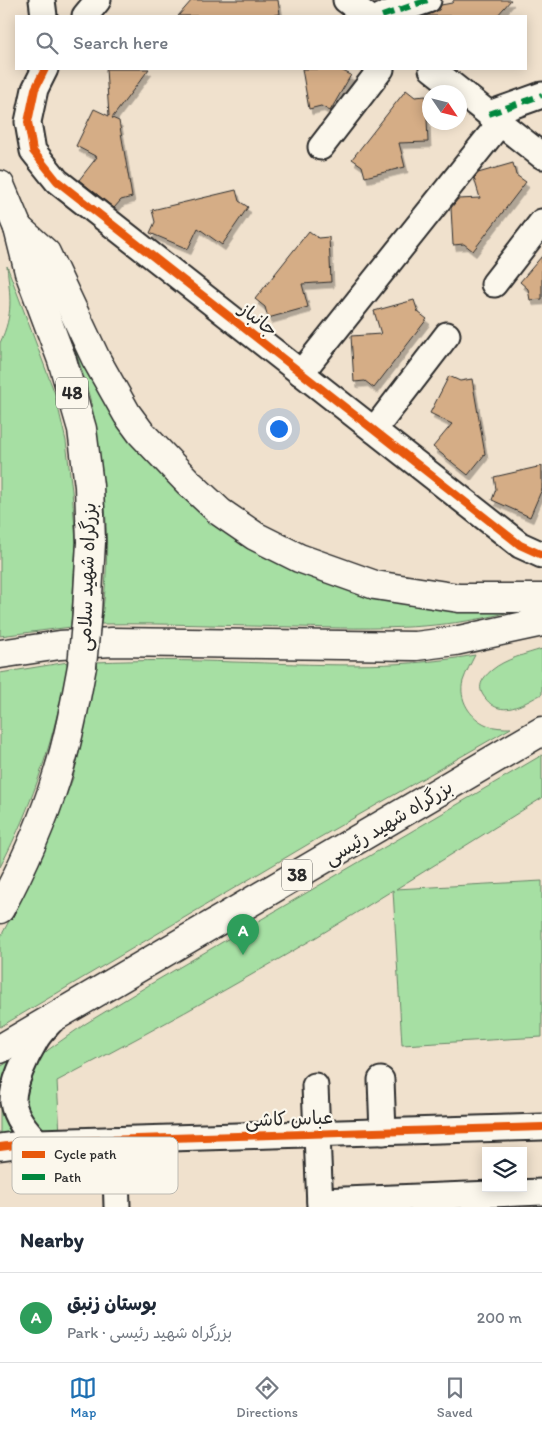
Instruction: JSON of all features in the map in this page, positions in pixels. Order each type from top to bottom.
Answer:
[{"type":"highway","name":"بزرگراه شهید سلامی","points":[[0,185],[18,228],[29,272],[62,360],[82,429],[89,486],[91,533],[82,666],[73,711],[56,781],[35,835],[0,910]]},
{"type":"highway","points":[[18,228],[46,253],[96,359],[127,414],[141,433],[220,512],[255,536],[299,558],[375,585],[460,598],[542,598]]},
{"type":"highway","points":[[0,654],[60,646],[112,642],[416,646],[455,642],[542,622]]},
{"type":"highway","name":"بزرگراه شهید رئیسی","points":[[0,1049],[542,731]]},
{"type":"street","points":[[42,0],[44,15]]},
{"type":"street","points":[[86,15],[98,0]]},
{"type":"street","points":[[346,0],[366,15]]},
{"type":"street","points":[[385,15],[428,0]]},
{"type":"street","name":"جانباز","points":[[44,70],[35,89],[28,122],[33,151],[57,181],[520,545],[542,555]]},
{"type":"street","points":[[321,147],[380,70]]},
{"type":"street","points":[[433,70],[542,156]]},
{"type":"street","points":[[301,373],[494,118],[542,95]]},
{"type":"street","points":[[494,284],[542,222]]},
{"type":"street","points":[[374,430],[447,335]]},
{"type":"street","points":[[32,1137],[24,1128],[16,1112],[13,1102],[14,1094],[18,1075],[36,1040],[52,1020]]},
{"type":"street","points":[[381,1080],[383,1132]]},
{"type":"street","points":[[315,1086],[320,1204],[542,1192]]},
{"type":"street","name":"عباس کاشی","points":[[178,1138],[542,1127]]},
{"type":"street","points":[[117,1194],[117,1207]]},
{"type":"green space","points":[[7,266],[55,394],[66,441],[76,542],[71,627],[0,636],[0,343],[7,323],[10,305]]},
{"type":"green space","points":[[69,334],[106,395],[261,548],[526,607],[470,621],[413,627],[355,628],[101,624],[106,565],[103,487],[90,398]]},
{"type":"green space","points":[[542,649],[542,694],[521,705],[510,708],[504,709],[493,706],[481,691],[481,684],[488,673],[509,660]]},
{"type":"green space","points":[[475,655],[463,681],[462,694],[464,701],[475,718],[481,722],[496,727],[511,728],[317,839],[0,1027],[0,938],[36,870],[73,778],[87,717],[96,662],[182,661],[354,665],[414,663]]},
{"type":"green space","points":[[68,662],[57,715],[42,767],[23,818],[0,867],[0,673]]},
{"type":"green space","points":[[542,755],[542,798],[396,889],[542,881],[542,1037],[402,1045],[393,890],[311,941],[227,989],[57,1081],[60,1134],[36,1128],[21,1100],[35,1063],[48,1050],[85,1024],[149,985]]},
{"type":"green space","points":[[20,1055],[20,1137],[0,1140],[0,1067]]},
{"type":"building","points":[[192,0],[278,0],[280,14],[274,15],[179,15]]},
{"type":"building","points":[[454,0],[511,0],[498,15],[427,15],[439,10],[441,5],[452,3]]},
{"type":"building","points":[[106,70],[148,70],[112,118],[119,121],[132,197],[121,200],[114,208],[79,180],[97,157],[76,146],[94,109],[109,116]]},
{"type":"building","points":[[302,70],[341,70],[351,75],[330,111],[321,106],[309,109]]},
{"type":"building","points":[[406,90],[415,97],[422,96],[422,130],[427,130],[428,142],[399,143],[405,167],[365,177],[362,166],[352,159]]},
{"type":"building","points":[[513,163],[516,175],[526,182],[473,251],[464,244],[453,245],[451,208],[458,199],[480,198],[474,178],[478,173]]},
{"type":"building","points":[[236,190],[239,201],[248,207],[222,245],[198,228],[188,249],[150,233],[155,222],[152,210]]},
{"type":"building","points":[[309,231],[318,238],[329,237],[331,282],[302,284],[308,307],[268,318],[265,307],[255,299]]},
{"type":"building","points":[[542,256],[542,299],[530,300],[528,289],[520,282]]},
{"type":"building","points":[[414,300],[418,312],[427,319],[374,388],[365,381],[354,382],[351,336],[381,334],[374,311]]},
{"type":"building","points":[[449,376],[460,381],[472,379],[485,454],[468,475],[433,447],[452,424],[430,413]]},
{"type":"building","points":[[542,466],[542,489],[530,517],[492,500],[496,489],[494,477]]},
{"type":"marked path","points":[[385,15],[428,0]]},
{"type":"marked path","points":[[489,114],[542,95]]},
{"type":"cycle path","points":[[44,70],[35,89],[28,122],[33,151],[57,181],[520,545],[542,555]]},
{"type":"cycle path","points":[[178,1138],[542,1127]]},
{"type":"cycle path","points":[[0,1147],[12,1145]]},
{"type":"place","name":"بوستان زنبق","points":[[243,955]]}]
